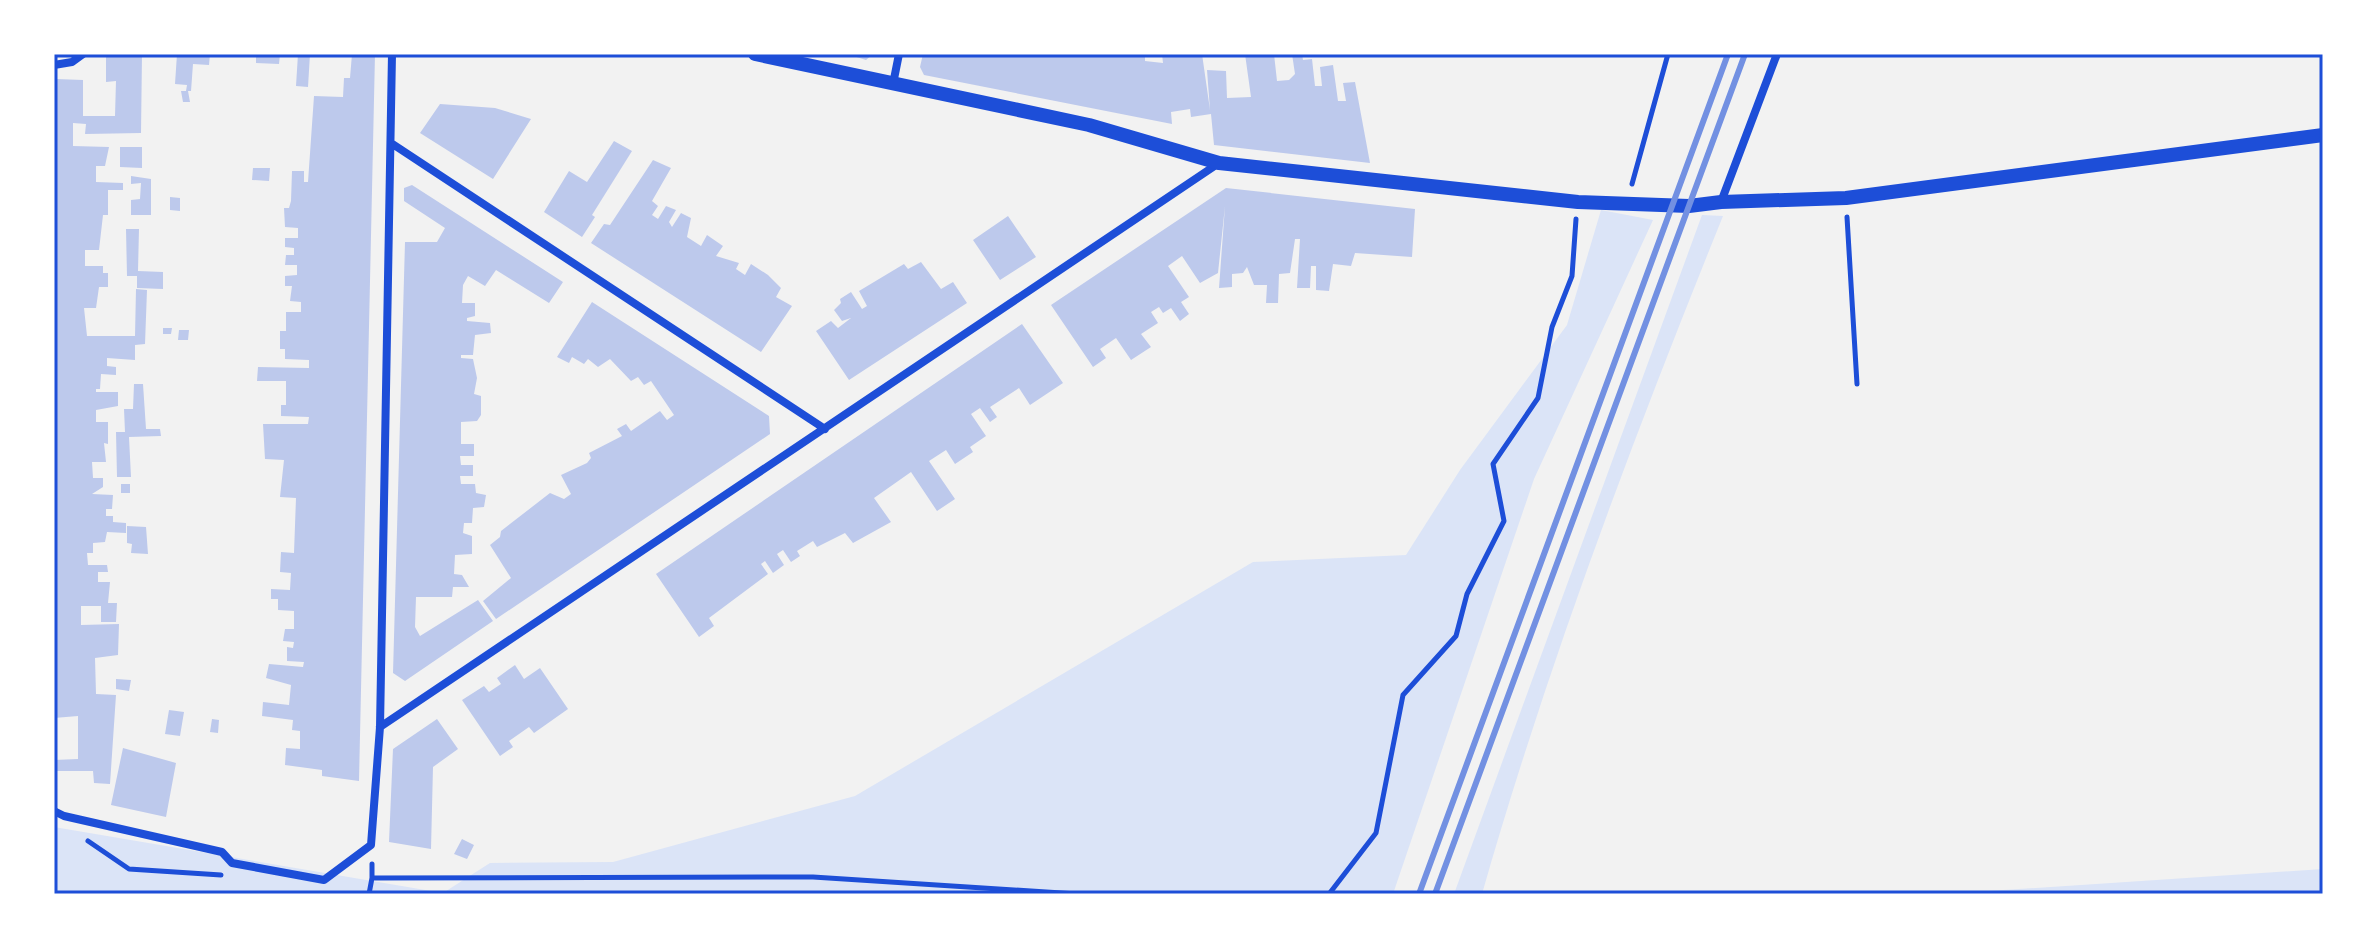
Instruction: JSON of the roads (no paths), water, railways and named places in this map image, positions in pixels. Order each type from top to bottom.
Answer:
[{"type":"street","points":[[54,65],[72,62],[83,54]]},
{"type":"street","points":[[54,811],[64,816],[222,852],[232,863],[324,880],[371,845],[380,727],[392,54]]},
{"type":"street","points":[[755,54],[1089,125],[1219,163],[1578,202],[1689,206],[1846,198],[2323,135]]},
{"type":"street","points":[[893,85],[899,54]]},
{"type":"street","points":[[1721,202],[1777,54]]},
{"type":"street","points":[[391,143],[825,429]]},
{"type":"street","points":[[380,727],[1219,163]]},
{"type":"railway","points":[[1419,894],[1728,54]]},
{"type":"railway","points":[[1435,894],[1745,54]]}]
